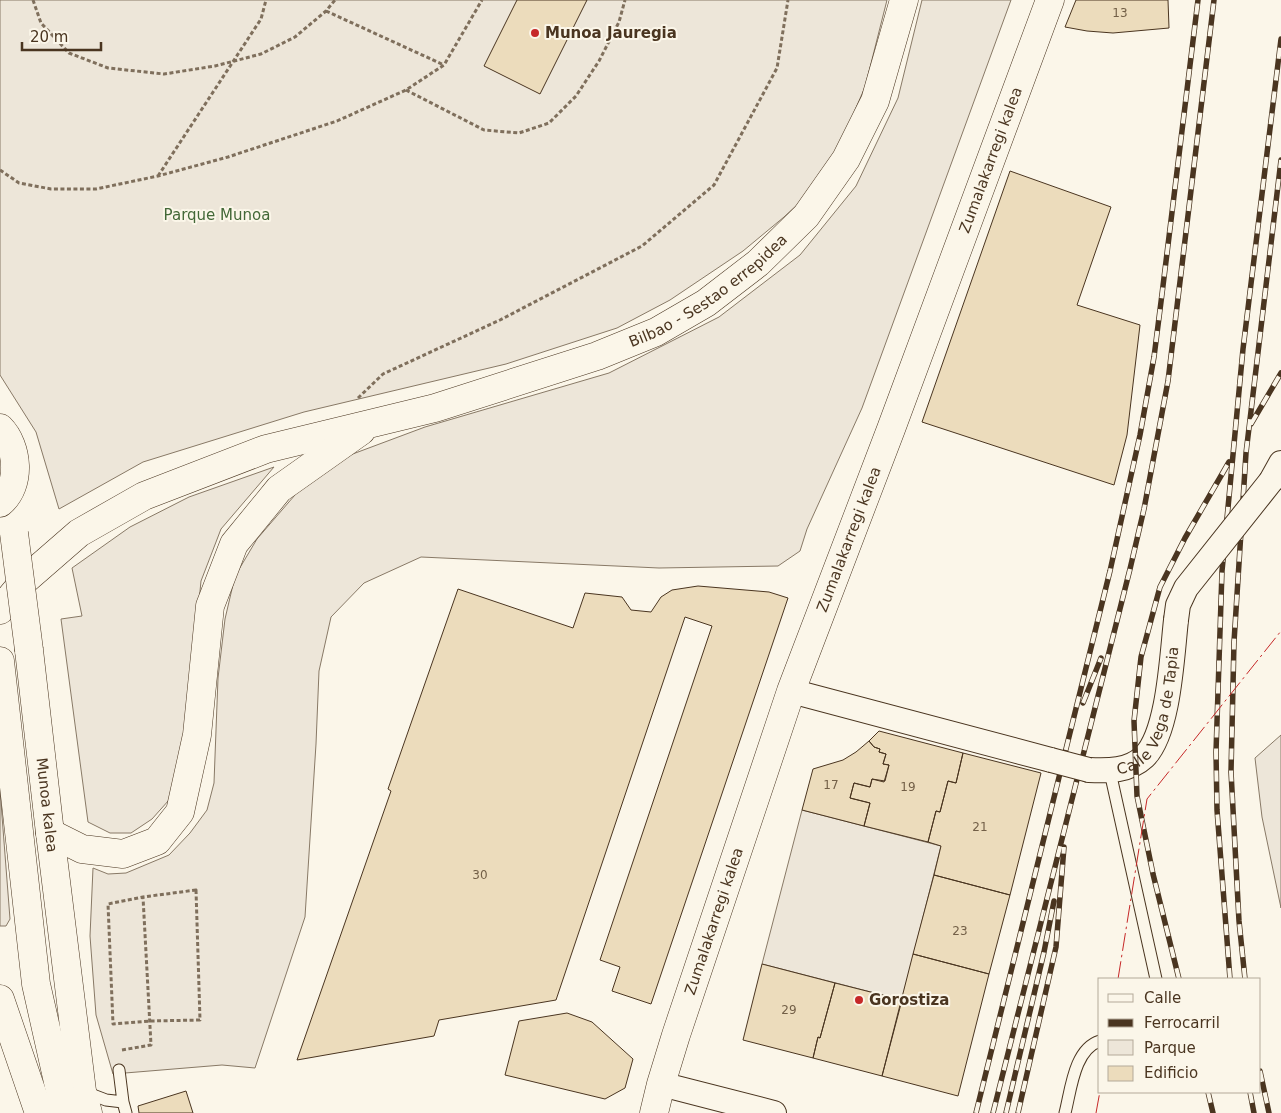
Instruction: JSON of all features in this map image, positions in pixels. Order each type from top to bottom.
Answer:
[{"type":"main road","name":"Bilbao - Sestao errepidea","points":[[0,610],[25,580],[79,533],[144,496],[266,449],[435,408],[598,356],[656,332],[706,303],[758,262],[806,216],[846,159],[875,101],[904,0]]},
{"type":"main road","name":"Zumalakarregi kalea","points":[[654,1113],[661,1084],[791,691],[891,429],[1050,0]]},
{"type":"main road","points":[[50,833],[82,849],[123,854],[157,841],[180,812],[197,735],[210,606],[234,544],[279,489],[372,423]]},
{"type":"main road","points":[[0,428],[6,433],[13,450],[15,469],[11,488],[3,501]]},
{"type":"main road","name":"Munoa kalea","points":[[3,501],[14,532],[85,1102]]},
{"type":"main road","name":"Munoa kalea","points":[[0,661],[36,984],[66,1113]]},
{"type":"main road","points":[[0,999],[39,1113]]},
{"type":"street","name":"Calle Vega de Tapia","points":[[791,691],[1100,771],[1127,767],[1144,757],[1157,736],[1165,708],[1178,605],[1186,588],[1276,472]]},
{"type":"street","points":[[661,1084],[774,1113]]},
{"type":"lane","points":[[1100,771],[1156,978]]},
{"type":"lane","points":[[1065,1113],[1079,1058],[1092,1044],[1098,1042]]},
{"type":"lane","points":[[85,1102],[106,1100],[124,1107],[119,1070]]},
{"type":"path","points":[[33,0],[41,24],[69,53],[108,68],[164,74],[233,62],[261,54],[295,36],[326,11],[335,0]]},
{"type":"path","points":[[158,176],[261,19],[266,0]]},
{"type":"path","points":[[0,170],[18,183],[51,189],[96,189],[158,176],[228,157],[337,121],[406,90],[444,65],[482,0]]},
{"type":"path","points":[[406,90],[484,130],[519,133],[549,123],[576,96],[599,60],[619,22],[626,0]]},
{"type":"path","points":[[355,401],[383,374],[500,320],[642,246],[714,185],[777,68],[788,0]]},
{"type":"path","points":[[326,11],[444,65]]},
{"type":"path","points":[[196,890],[200,1020],[150,1021],[113,1024],[108,904],[143,896],[196,890]]},
{"type":"path","points":[[117,1051],[151,1045],[143,896]]},
{"type":"green space","name":"Parque Munoa","points":[[0,0],[887,0],[865,87],[825,179],[784,217],[743,251],[670,300],[617,328],[506,364],[304,412],[143,462],[59,509],[36,432],[0,375]]},
{"type":"green space","points":[[922,0],[1011,0],[862,408],[807,529],[800,551],[778,566],[659,568],[421,557],[364,583],[331,617],[319,671],[305,917],[255,1068],[222,1065],[113,1074],[96,1015],[90,936],[93,868],[108,874],[126,873],[169,855],[190,833],[207,810],[214,783],[218,678],[225,619],[235,576],[257,539],[301,488],[342,458],[425,427],[609,373],[719,317],[800,255],[856,186],[898,98]]},
{"type":"green space","points":[[274,467],[221,529],[201,581],[188,714],[169,800],[152,819],[131,833],[110,833],[88,822],[61,619],[82,616],[72,568],[130,527],[189,497]]},
{"type":"green space","points":[[1281,735],[1281,908],[1262,817],[1255,758]]},
{"type":"green space","points":[[0,790],[10,919],[6,926],[0,926]]},
{"type":"green space","points":[[802,810],[941,846],[902,1000],[762,964]]},
{"type":"building","name":"Munoa Jauregia","points":[[517,0],[587,0],[540,94],[484,66]]},
{"type":"building","points":[[1076,0],[1168,0],[1169,28],[1113,33],[1065,27]]},
{"type":"building","points":[[1010,171],[1111,207],[1077,305],[1140,325],[1127,435],[1114,485],[922,422]]},
{"type":"building","points":[[698,586],[769,592],[788,598],[651,1004],[612,991],[620,967],[600,960],[712,626],[685,617],[556,1000],[439,1020],[434,1036],[297,1060],[391,791],[388,789],[458,589],[573,628],[585,593],[622,597],[631,610],[651,612],[661,597],[672,590]]},
{"type":"building","points":[[879,731],[963,753],[956,783],[948,781],[940,812],[936,811],[928,842],[864,826],[870,803],[850,798],[854,783],[870,787],[872,779],[885,781],[889,765],[883,764],[886,754],[879,752],[880,749],[874,747],[869,741]]},
{"type":"building","points":[[869,741],[874,747],[880,749],[879,752],[886,754],[883,764],[889,765],[884,782],[872,779],[870,787],[854,783],[850,798],[870,803],[864,826],[802,810],[813,769],[843,760]]},
{"type":"building","points":[[963,753],[1041,773],[1010,895],[934,875],[941,846],[928,842],[936,811],[940,812],[948,781],[956,783]]},
{"type":"building","points":[[934,875],[1010,895],[989,974],[913,954]]},
{"type":"building","points":[[913,954],[989,974],[958,1096],[882,1076]]},
{"type":"building","points":[[762,964],[835,983],[813,1058],[743,1040]]},
{"type":"building","points":[[835,983],[902,1000],[882,1076],[813,1058]]},
{"type":"building","points":[[567,1013],[592,1022],[633,1059],[625,1088],[605,1099],[505,1075],[519,1021]]},
{"type":"building","points":[[186,1091],[193,1113],[139,1113],[138,1106]]},
{"type":"railway","points":[[976,1113],[1110,571],[1140,435],[1154,357],[1198,0]]},
{"type":"railway","points":[[993,1113],[1144,509],[1168,381],[1214,0]]},
{"type":"railway","points":[[1230,978],[1217,810],[1216,752],[1222,571],[1243,349],[1281,39]]},
{"type":"railway","points":[[1245,978],[1239,921],[1231,772],[1234,642],[1246,453],[1281,160]]},
{"type":"railway","points":[[1251,424],[1281,373]]},
{"type":"railway","points":[[1179,978],[1153,874],[1137,796],[1134,721],[1141,657],[1160,587],[1185,538],[1229,462]]},
{"type":"railway","points":[[1083,703],[1101,658]]},
{"type":"railway","points":[[1018,1113],[1056,947],[1064,847]]},
{"type":"railway","points":[[1006,1113],[1044,952],[1054,901]]},
{"type":"railway","points":[[1261,1076],[1269,1113]]},
{"type":"railway","points":[[1208,1093],[1213,1113]]},
{"type":"railway","points":[[1250,1093],[1254,1113]]},
{"type":"power","points":[[1118,978],[1147,799],[1281,631]]},
{"type":"power","points":[[1096,1113],[1100,1093]]},
{"type":"place","name":"Munoa Jauregia","points":[[535,33]]},
{"type":"place","name":"Gorostiza","points":[[859,1000]]}]
